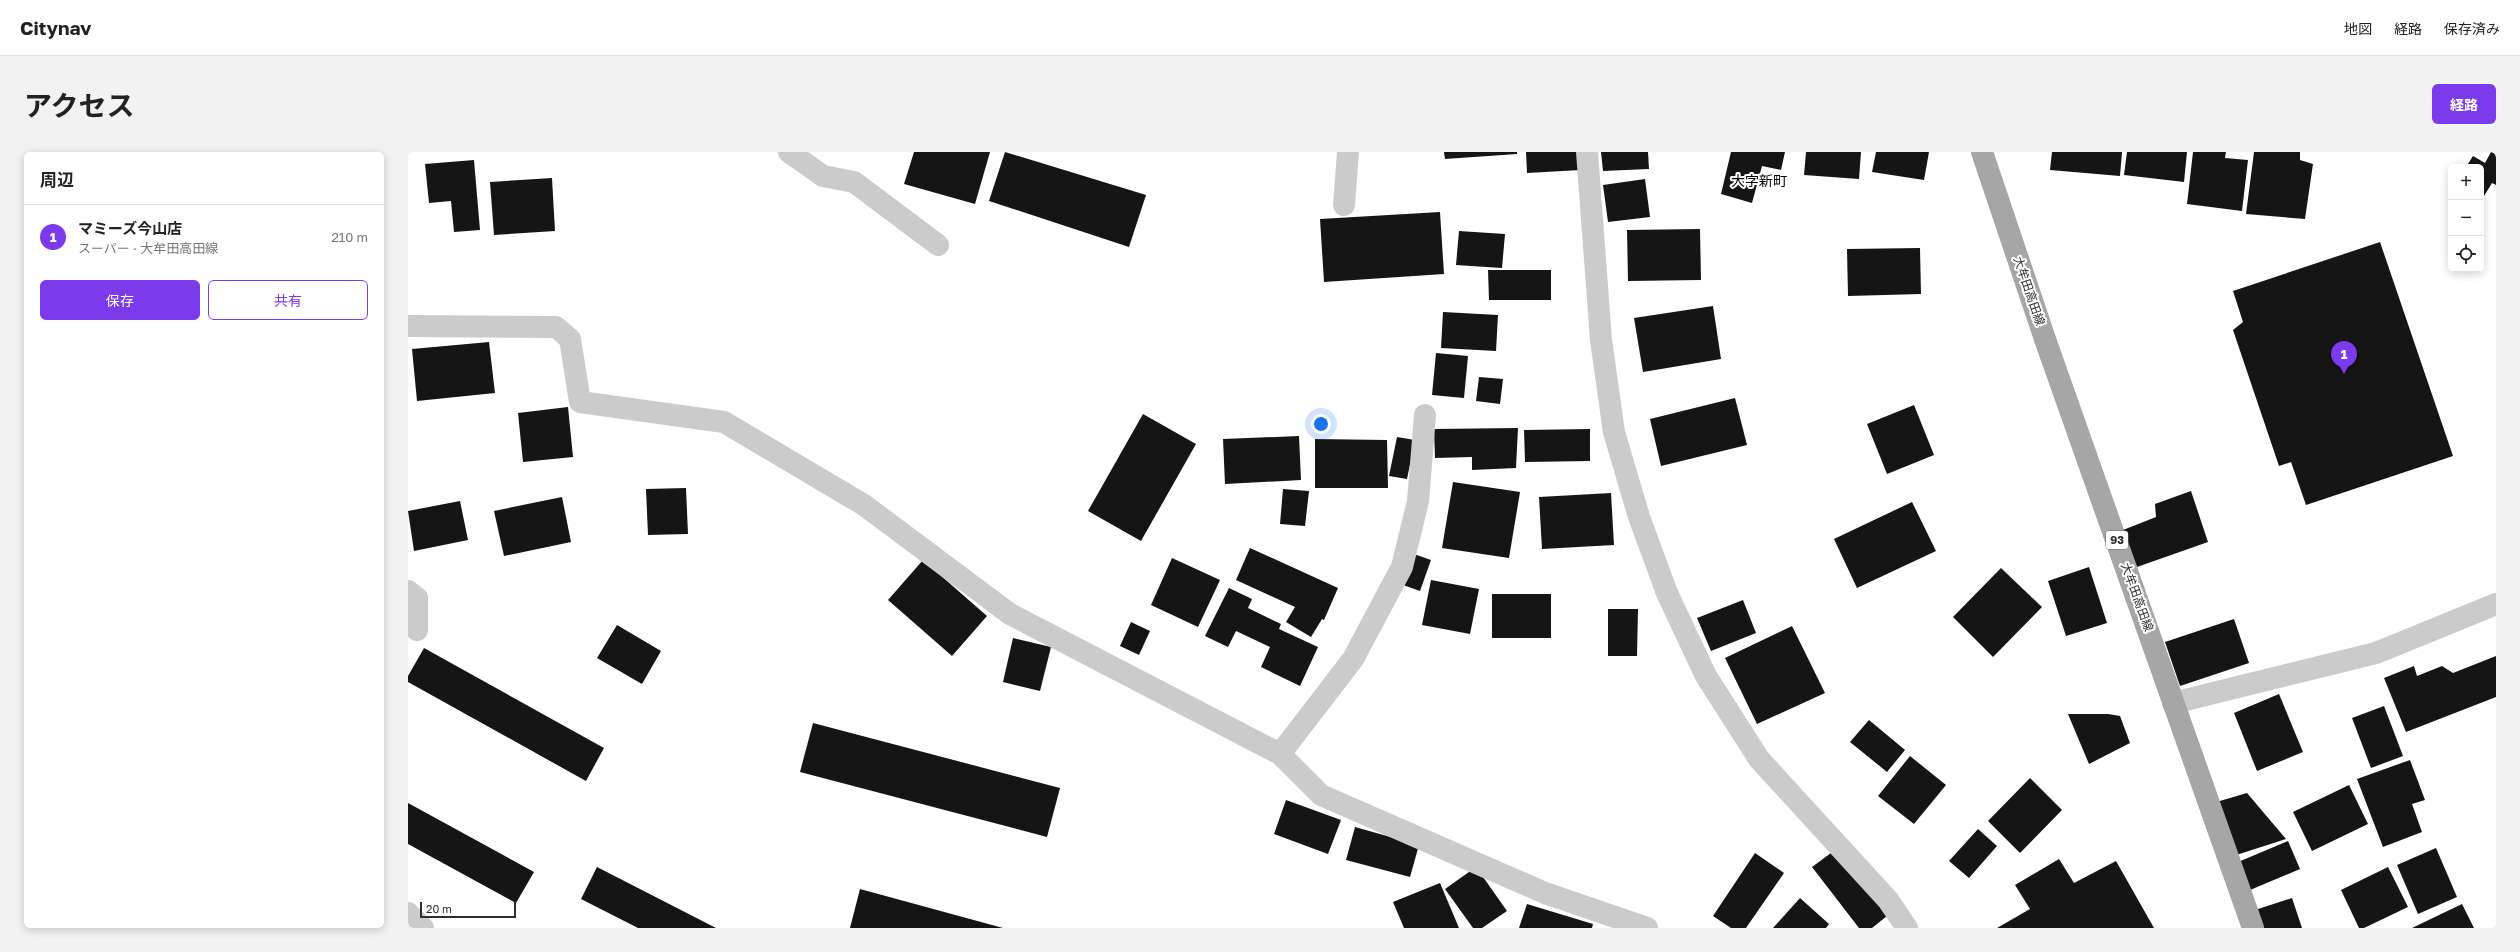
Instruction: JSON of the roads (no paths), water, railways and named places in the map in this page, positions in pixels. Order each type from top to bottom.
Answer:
[{"type":"main road","name":"大牟田高田線","points":[[1982,152],[2046,342],[2150,633],[2172,703],[2253,928]]},
{"type":"street","points":[[789,152],[824,176],[854,182],[938,245]]},
{"type":"street","points":[[1344,206],[1348,152]]},
{"type":"street","points":[[1587,152],[1601,340],[1614,432],[1639,517],[1667,593],[1706,676],[1759,759],[1888,900],[1907,928]]},
{"type":"street","points":[[408,326],[556,327],[570,339],[580,402],[724,422],[864,505],[1010,614],[1280,754],[1321,795],[1545,893],[1647,928]]},
{"type":"street","points":[[1280,754],[1353,660],[1402,567],[1418,501],[1425,415]]},
{"type":"street","points":[[408,592],[417,598],[417,630]]},
{"type":"street","points":[[2172,703],[2376,652],[2496,604]]},
{"type":"street","points":[[408,913],[423,928]]},
{"type":"place","name":"マミーズ今山店","points":[[2344,374]]},
{"type":"district","name":"大字新町","points":[[1759,181]]}]
